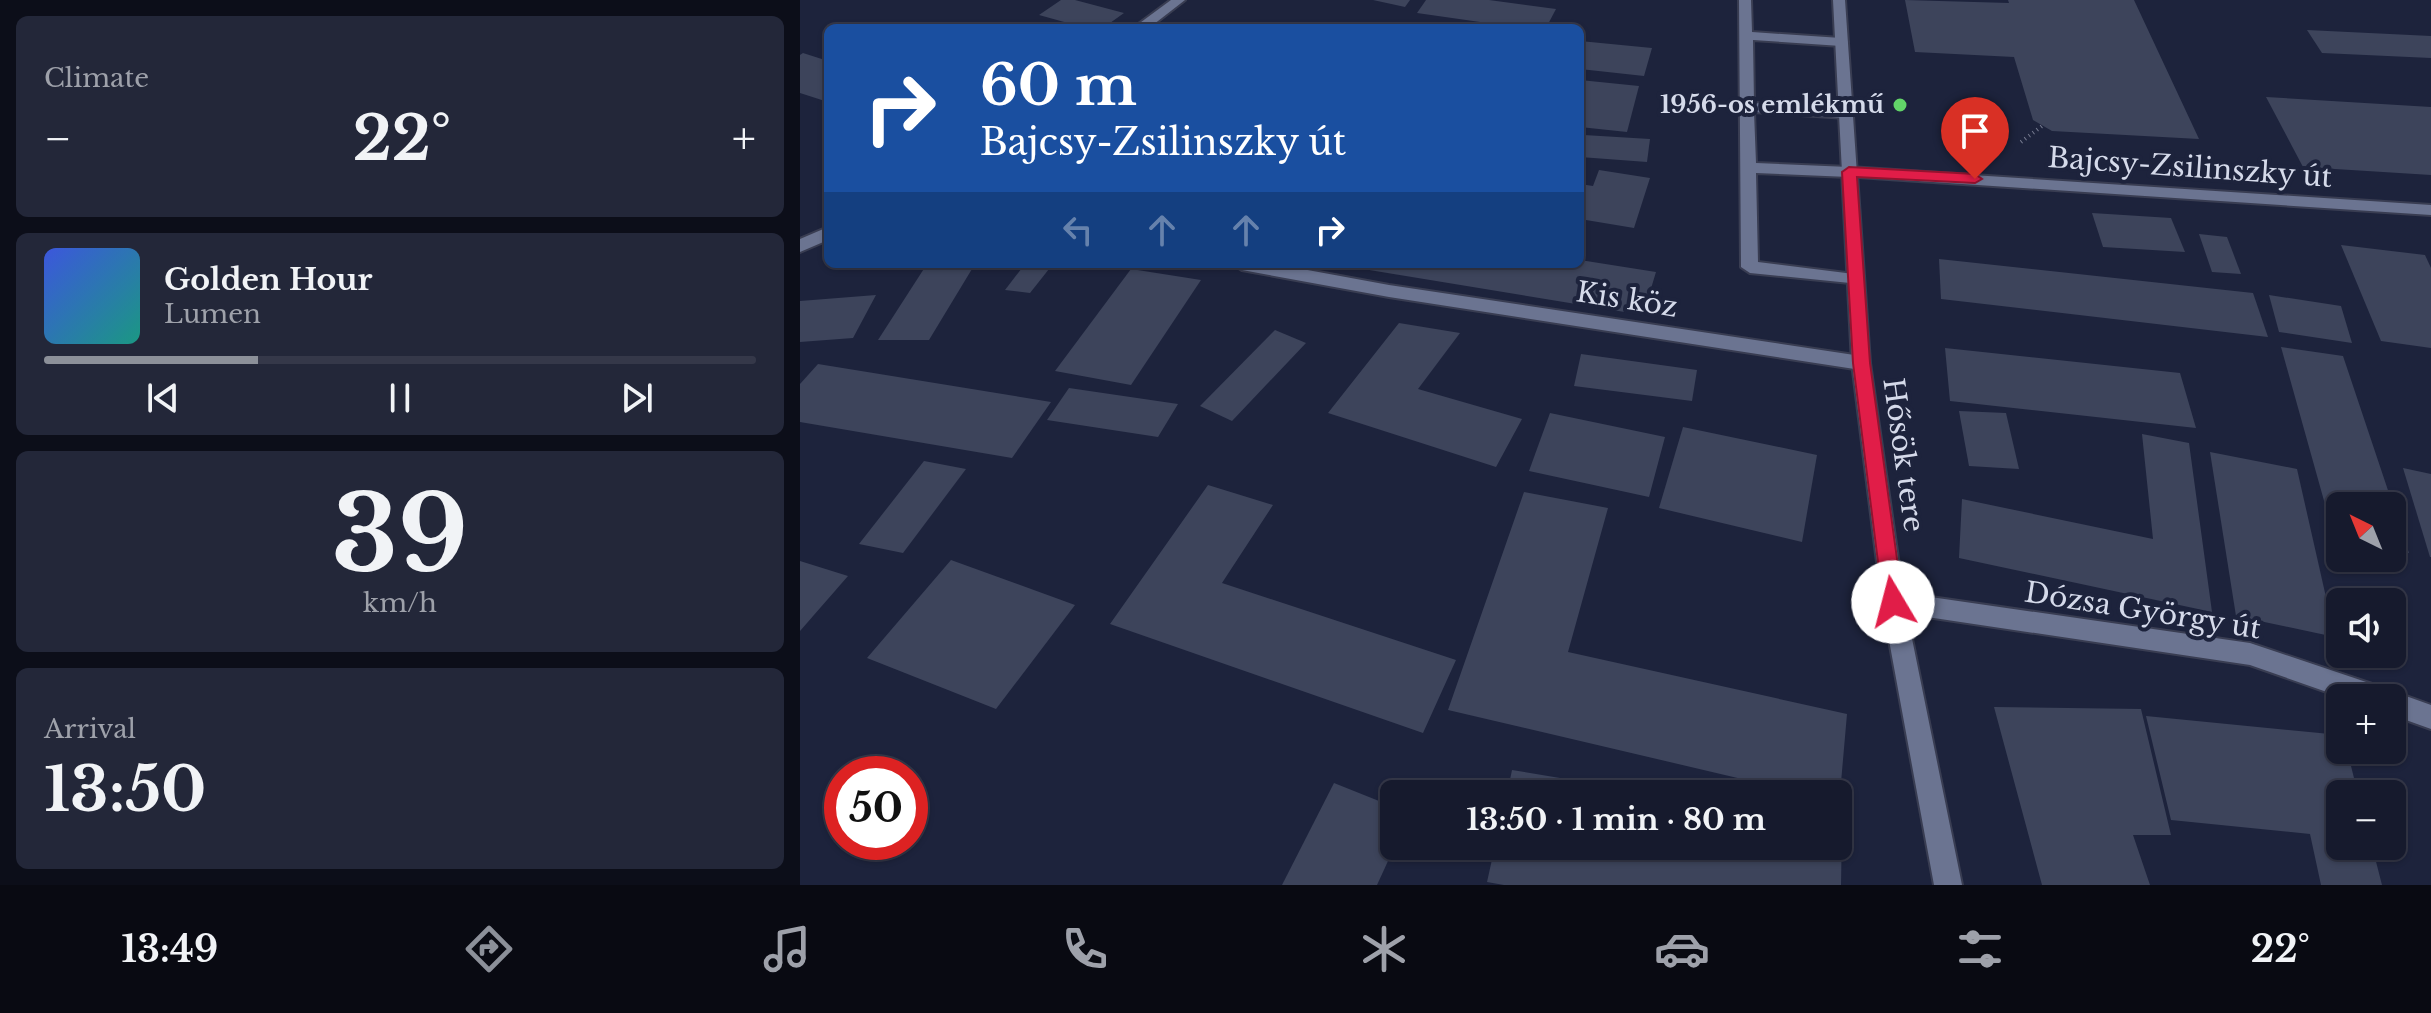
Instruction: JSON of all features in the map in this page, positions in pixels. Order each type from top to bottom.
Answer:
[{"type":"main road","points":[[1146,24],[1179,0]]},
{"type":"main road","points":[[1745,0],[1750,267],[1854,280]]},
{"type":"main road","name":"Hősök tere","points":[[1839,0],[1861,363],[1893,602],[1948,885]]},
{"type":"main road","points":[[1746,36],[1841,42]]},
{"type":"main road","points":[[1748,107],[1846,114]]},
{"type":"main road","name":"Bajcsy-Zsilinszky út","points":[[1750,168],[2431,210]]},
{"type":"main road","points":[[800,246],[824,235]]},
{"type":"main road","name":"Kis köz","points":[[1264,268],[1389,291],[1861,363]]},
{"type":"main road","name":"Dózsa György út","points":[[1893,602],[2250,654],[2337,684]]},
{"type":"main road","points":[[2406,708],[2431,717]]},
{"type":"building","points":[[1061,0],[1075,0],[1124,13],[1109,24],[1071,24],[1039,15]]},
{"type":"building","points":[[1373,0],[1410,0],[1405,7]]},
{"type":"building","points":[[1426,0],[1489,0],[1556,9],[1548,24],[1494,24],[1417,13]]},
{"type":"building","points":[[1905,0],[2009,3],[2008,0],[2134,0],[2199,139],[2052,131],[2033,120],[2014,57],[1915,52]]},
{"type":"building","points":[[2307,30],[2431,36],[2431,58],[2322,53]]},
{"type":"building","points":[[1584,41],[1652,48],[1644,76],[1584,69]]},
{"type":"building","points":[[803,53],[824,60],[824,101],[800,93],[800,55]]},
{"type":"building","points":[[1584,80],[1639,86],[1627,132],[1584,127]]},
{"type":"building","points":[[2266,97],[2431,107],[2431,175],[2303,167]]},
{"type":"building","points":[[1584,135],[1650,139],[1647,162],[1584,157]]},
{"type":"building","points":[[1599,170],[1650,178],[1634,228],[1584,220],[1584,185],[1593,186]]},
{"type":"building","points":[[2092,213],[2171,218],[2185,252],[2103,247]]},
{"type":"building","points":[[2199,234],[2227,237],[2241,274],[2212,272]]},
{"type":"building","points":[[2341,245],[2425,255],[2431,268],[2431,348],[2381,341]]},
{"type":"building","points":[[1939,259],[2253,293],[2268,337],[1941,299]]},
{"type":"building","points":[[1584,261],[1656,272],[1643,315],[1357,268],[1584,268]]},
{"type":"building","points":[[924,268],[973,268],[929,340],[878,340]]},
{"type":"building","points":[[1022,268],[1050,268],[1030,293],[1005,290]]},
{"type":"building","points":[[1131,269],[1201,280],[1131,385],[1055,371]]},
{"type":"building","points":[[876,295],[853,338],[800,342],[800,301]]},
{"type":"building","points":[[2269,295],[2341,306],[2352,343],[2279,332]]},
{"type":"building","points":[[1399,323],[1460,333],[1418,389],[1522,419],[1496,467],[1328,413]]},
{"type":"building","points":[[1275,330],[1306,343],[1232,421],[1200,406]]},
{"type":"building","points":[[2281,347],[2343,356],[2389,492],[2326,492],[2326,508]]},
{"type":"building","points":[[1945,348],[2180,373],[2196,428],[1950,401]]},
{"type":"building","points":[[1581,354],[1697,370],[1692,401],[1574,386]]},
{"type":"building","points":[[818,364],[1051,402],[1012,458],[800,422],[800,384]]},
{"type":"building","points":[[1069,388],[1178,404],[1158,437],[1047,420]]},
{"type":"building","points":[[1959,411],[2006,413],[2019,469],[1969,466]]},
{"type":"building","points":[[1550,413],[1665,437],[1649,497],[1529,471]]},
{"type":"building","points":[[1683,427],[1817,455],[1802,542],[1659,508]]},
{"type":"building","points":[[2142,434],[2189,443],[2212,612],[1959,558],[1962,499],[2153,539]]},
{"type":"building","points":[[2210,452],[2297,469],[2326,597],[2326,635],[2236,616]]},
{"type":"building","points":[[924,461],[966,469],[903,553],[859,544]]},
{"type":"building","points":[[2403,468],[2431,474],[2431,557],[2430,557]]},
{"type":"building","points":[[1208,485],[1273,505],[1222,583],[1456,660],[1423,733],[1110,624]]},
{"type":"building","points":[[1524,492],[1608,508],[1568,652],[1847,714],[1841,780],[1746,780],[1448,710]]},
{"type":"building","points":[[951,560],[1075,605],[996,709],[867,658]]},
{"type":"building","points":[[800,561],[848,576],[800,631]]},
{"type":"building","points":[[1994,707],[2141,709],[2171,835],[2133,835],[2150,885],[2042,885]]},
{"type":"building","points":[[2146,716],[2326,734],[2326,764],[2350,764],[2354,780],[2326,780],[2326,860],[2376,860],[2382,885],[2321,885],[2310,834],[2171,820]]},
{"type":"building","points":[[1512,770],[1572,780],[1510,780]]},
{"type":"building","points":[[1334,783],[1380,801],[1380,860],[1388,860],[1377,885],[1282,885]]},
{"type":"building","points":[[1492,860],[1841,860],[1841,885],[1504,885],[1487,882]]},
{"type":"place","name":"1956-os emlékmű","points":[[1900,105]]},
{"type":"route","points":[[1893,602],[1861,363],[1849,172],[1975,179]]}]
